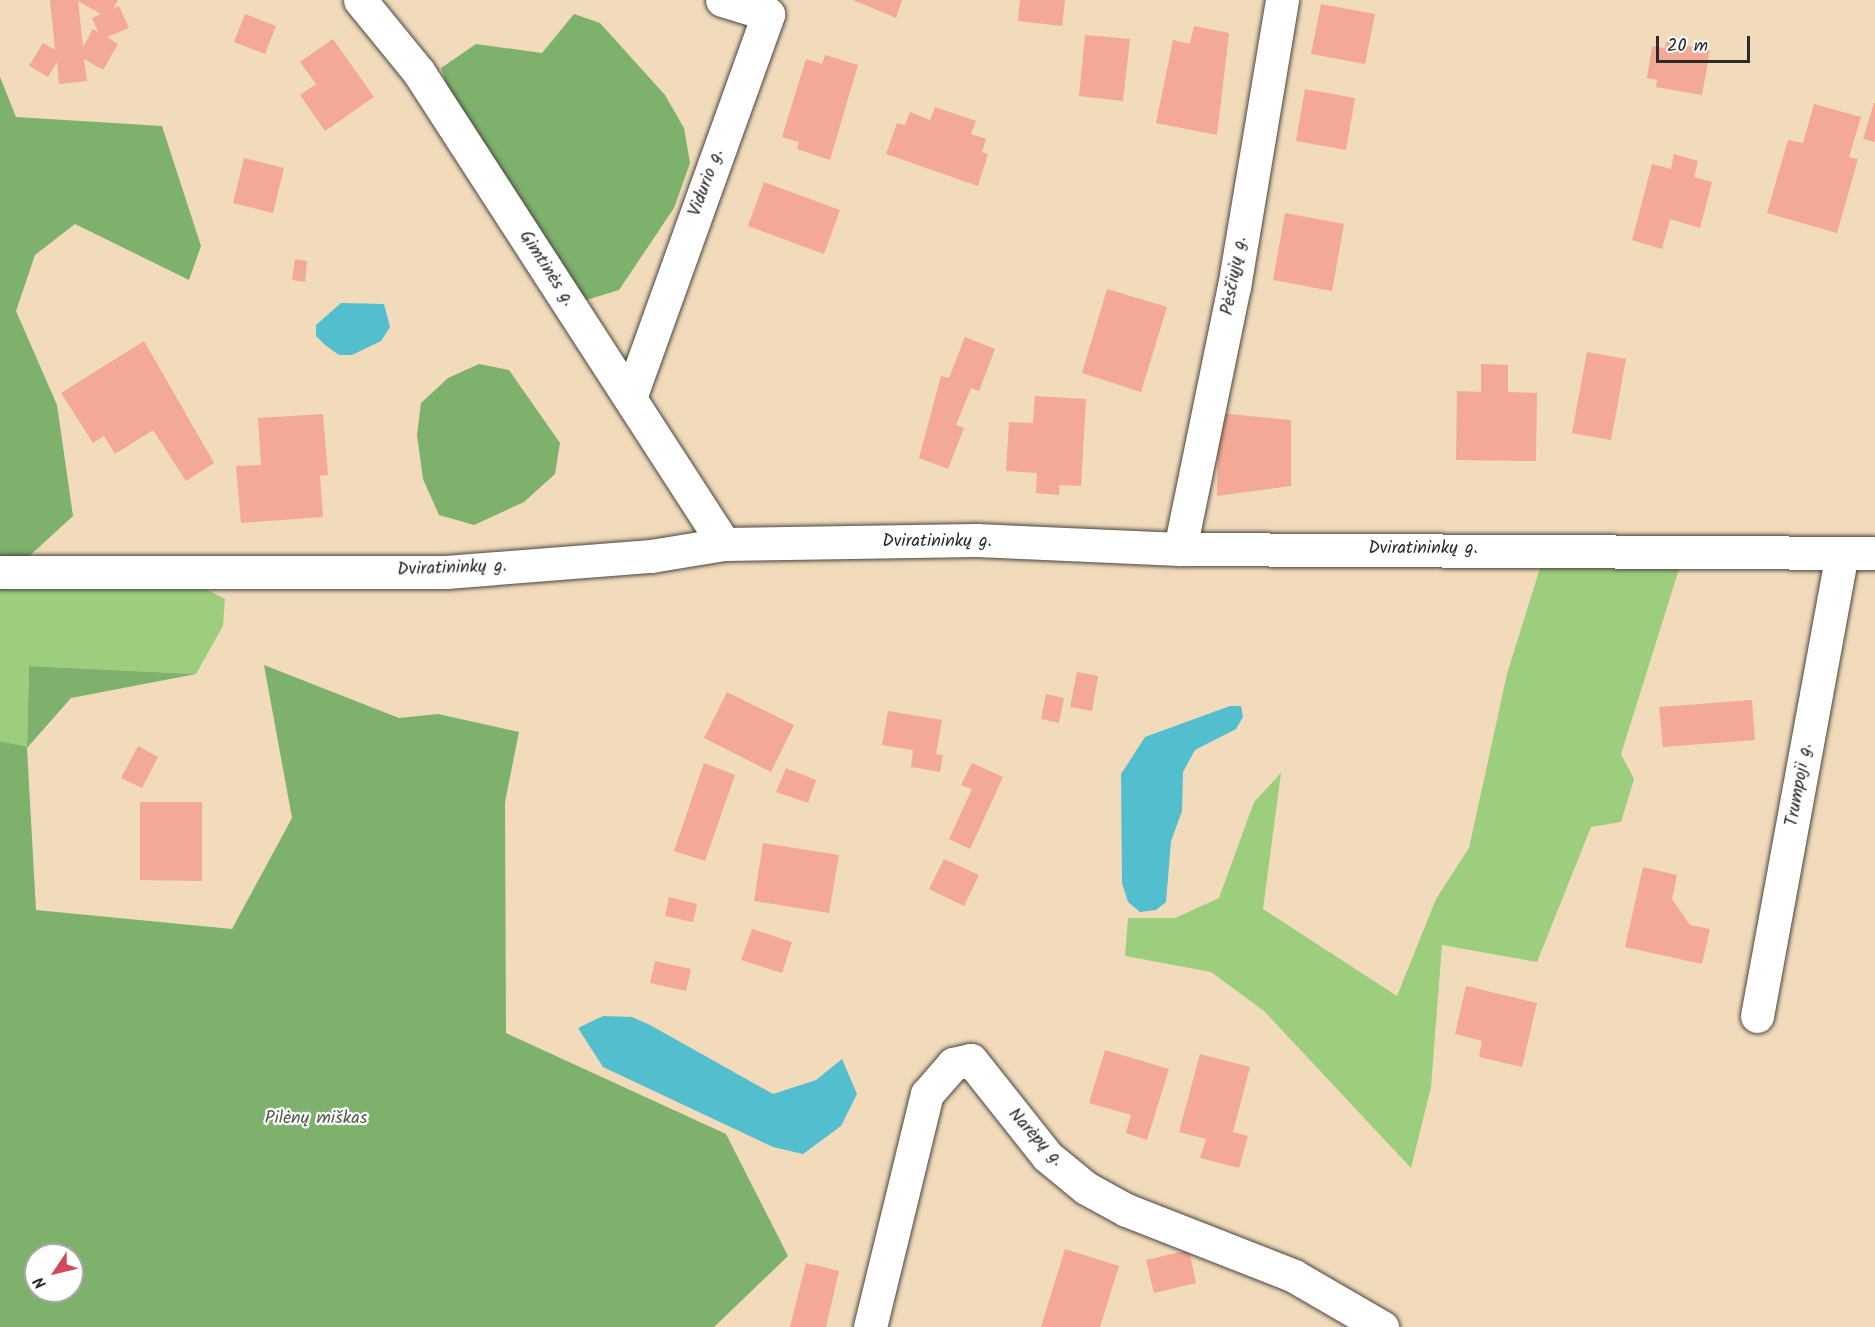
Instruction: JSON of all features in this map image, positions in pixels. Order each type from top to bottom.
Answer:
[{"type":"street","name":"Gimtinės g.","points":[[360,0],[418,71],[724,544]]},
{"type":"street","name":"Vidurio g.","points":[[630,398],[768,14],[722,0]]},
{"type":"street","name":"Pėsčiųjų g.","points":[[1180,549],[1234,287],[1282,0]]},
{"type":"street","name":"Dviratininkų g.","points":[[0,572],[446,572],[651,556],[724,544],[976,540],[1180,549],[1875,554]]},
{"type":"street","name":"Trumpoji g.","points":[[1757,1016],[1842,554]]},
{"type":"street","name":"Narėpų g.","points":[[870,1327],[927,1094],[953,1064],[971,1060],[1047,1156],[1086,1188],[1126,1210],[1294,1276],[1382,1327]]},
{"type":"green space","points":[[574,14],[600,23],[665,95],[684,128],[690,163],[674,208],[619,290],[580,302],[460,123],[441,68],[476,44],[542,53]]},
{"type":"green space","points":[[0,77],[16,117],[162,126],[201,246],[189,280],[75,224],[35,255],[16,311],[57,405],[73,516],[13,571],[0,572]]},
{"type":"green space","points":[[479,364],[509,370],[560,443],[555,474],[524,502],[474,525],[439,515],[423,479],[417,435],[421,403],[448,378]]},
{"type":"green space","points":[[1680,566],[1621,754],[1634,779],[1621,822],[1591,827],[1537,962],[1442,945],[1431,1087],[1411,1168],[1264,1011],[1211,972],[1125,956],[1128,918],[1175,918],[1219,898],[1254,802],[1281,773],[1263,909],[1397,996],[1436,899],[1469,848],[1507,674],[1540,568]]},
{"type":"green space","points":[[200,586],[225,599],[223,626],[196,674],[29,666],[27,748],[0,741],[0,587]]},
{"type":"green space","name":"Pilėnų miškas","points":[[264,665],[399,718],[438,714],[519,732],[505,802],[506,1033],[726,1134],[788,1256],[714,1327],[0,1327],[0,741],[27,747],[29,666],[196,674],[71,698],[27,748],[36,910],[232,929],[292,818]]},
{"type":"water","points":[[341,303],[384,304],[390,327],[381,341],[352,355],[339,355],[325,345],[316,336],[316,325]]},
{"type":"water","points":[[1230,706],[1241,706],[1243,717],[1236,729],[1195,750],[1183,772],[1182,811],[1171,841],[1166,902],[1156,910],[1140,912],[1128,902],[1122,883],[1121,774],[1145,737]]},
{"type":"water","points":[[603,1016],[632,1017],[650,1025],[773,1094],[816,1080],[842,1059],[857,1094],[841,1126],[803,1154],[773,1147],[603,1067],[578,1028]]},
{"type":"building","points":[[50,0],[118,0],[113,9],[119,6],[129,28],[107,37],[118,44],[103,70],[84,59],[87,81],[59,84],[57,62],[48,77],[29,66],[43,43],[55,50]],"holes":[[[78,1],[101,14],[92,18],[98,32],[93,29],[83,47]]]},
{"type":"building","points":[[853,0],[902,0],[896,18]]},
{"type":"building","points":[[1020,0],[1065,0],[1062,26],[1018,21]]},
{"type":"building","points":[[1321,4],[1375,14],[1365,64],[1311,54]]},
{"type":"building","points":[[245,14],[276,26],[265,54],[234,42]]},
{"type":"building","points":[[1194,26],[1229,33],[1217,135],[1156,123],[1173,40],[1190,44]]},
{"type":"building","points":[[1085,35],[1130,39],[1123,101],[1079,96]]},
{"type":"building","points":[[333,39],[374,97],[325,131],[300,95],[316,84],[300,62]]},
{"type":"building","points":[[1666,42],[1710,50],[1702,95],[1656,87],[1657,80],[1647,78],[1652,46],[1665,48]]},
{"type":"building","points":[[825,55],[858,65],[830,160],[797,149],[799,142],[782,137],[806,59],[822,64]]},
{"type":"building","points":[[1305,89],[1355,98],[1346,150],[1296,141]]},
{"type":"building","points":[[1875,103],[1875,142],[1863,139]]},
{"type":"building","points":[[1814,104],[1861,117],[1849,157],[1858,159],[1837,233],[1767,213],[1788,140],[1803,143]]},
{"type":"building","points":[[935,107],[976,121],[971,134],[986,139],[982,152],[988,154],[978,186],[886,154],[897,123],[905,125],[910,112],[930,120]]},
{"type":"building","points":[[1674,154],[1698,161],[1694,177],[1712,182],[1700,228],[1670,219],[1662,249],[1632,240],[1652,164],[1671,169]]},
{"type":"building","points":[[244,158],[284,168],[273,213],[233,203]]},
{"type":"building","points":[[764,182],[840,210],[824,254],[748,226]]},
{"type":"building","points":[[1285,213],[1344,224],[1332,291],[1273,280]]},
{"type":"building","points":[[295,259],[307,261],[305,282],[292,280]]},
{"type":"building","points":[[1107,289],[1167,307],[1141,392],[1082,373]]},
{"type":"building","points":[[965,337],[995,349],[979,391],[971,388],[956,425],[964,428],[948,469],[919,458],[941,376],[949,378]]},
{"type":"building","points":[[144,341],[214,463],[186,481],[153,430],[115,454],[104,436],[93,443],[61,393]]},
{"type":"building","points":[[1587,352],[1626,359],[1611,440],[1572,433]]},
{"type":"building","points":[[1481,364],[1508,365],[1508,392],[1537,393],[1536,461],[1456,460],[1457,391],[1481,392]]},
{"type":"building","points":[[1035,396],[1086,399],[1081,486],[1059,485],[1059,495],[1036,493],[1037,473],[1006,471],[1009,422],[1033,423]]},
{"type":"building","points":[[1219,413],[1291,420],[1291,486],[1217,496]]},
{"type":"building","points":[[323,414],[328,475],[320,476],[323,517],[241,523],[236,466],[261,465],[258,418]]},
{"type":"building","points":[[1077,672],[1098,676],[1092,711],[1070,707]]},
{"type":"building","points":[[727,692],[794,725],[771,772],[704,738]]},
{"type":"building","points":[[1046,694],[1064,698],[1059,723],[1041,719]]},
{"type":"building","points":[[1752,700],[1755,740],[1663,747],[1659,707]]},
{"type":"building","points":[[888,711],[942,720],[936,754],[943,755],[940,772],[911,767],[913,750],[882,745]]},
{"type":"building","points":[[138,746],[158,757],[142,788],[121,778]]},
{"type":"building","points":[[704,763],[735,775],[705,861],[674,851]]},
{"type":"building","points":[[972,763],[1003,777],[970,849],[949,839],[972,789],[961,785]]},
{"type":"building","points":[[786,768],[816,780],[808,803],[776,792]]},
{"type":"building","points":[[140,802],[202,802],[202,881],[140,880]]},
{"type":"building","points":[[763,843],[839,855],[829,913],[754,901]]},
{"type":"building","points":[[944,859],[979,875],[964,906],[929,889]]},
{"type":"building","points":[[1643,867],[1677,875],[1672,899],[1690,925],[1710,929],[1702,964],[1625,947]]},
{"type":"building","points":[[669,897],[697,904],[693,922],[665,916]]},
{"type":"building","points":[[752,929],[792,942],[782,973],[741,960]]},
{"type":"building","points":[[655,961],[691,969],[686,991],[650,983]]},
{"type":"building","points":[[1466,986],[1537,1003],[1522,1067],[1479,1057],[1482,1041],[1455,1034]]},
{"type":"building","points":[[1105,1050],[1169,1069],[1147,1140],[1126,1133],[1131,1115],[1089,1103]]},
{"type":"building","points":[[1200,1054],[1250,1067],[1233,1132],[1248,1136],[1239,1168],[1200,1158],[1206,1139],[1179,1132]]},
{"type":"building","points":[[1065,1249],[1119,1266],[1100,1327],[1041,1327]]},
{"type":"building","points":[[1189,1250],[1196,1283],[1154,1293],[1146,1260]]},
{"type":"building","points":[[806,1263],[839,1271],[826,1327],[790,1327]]}]
